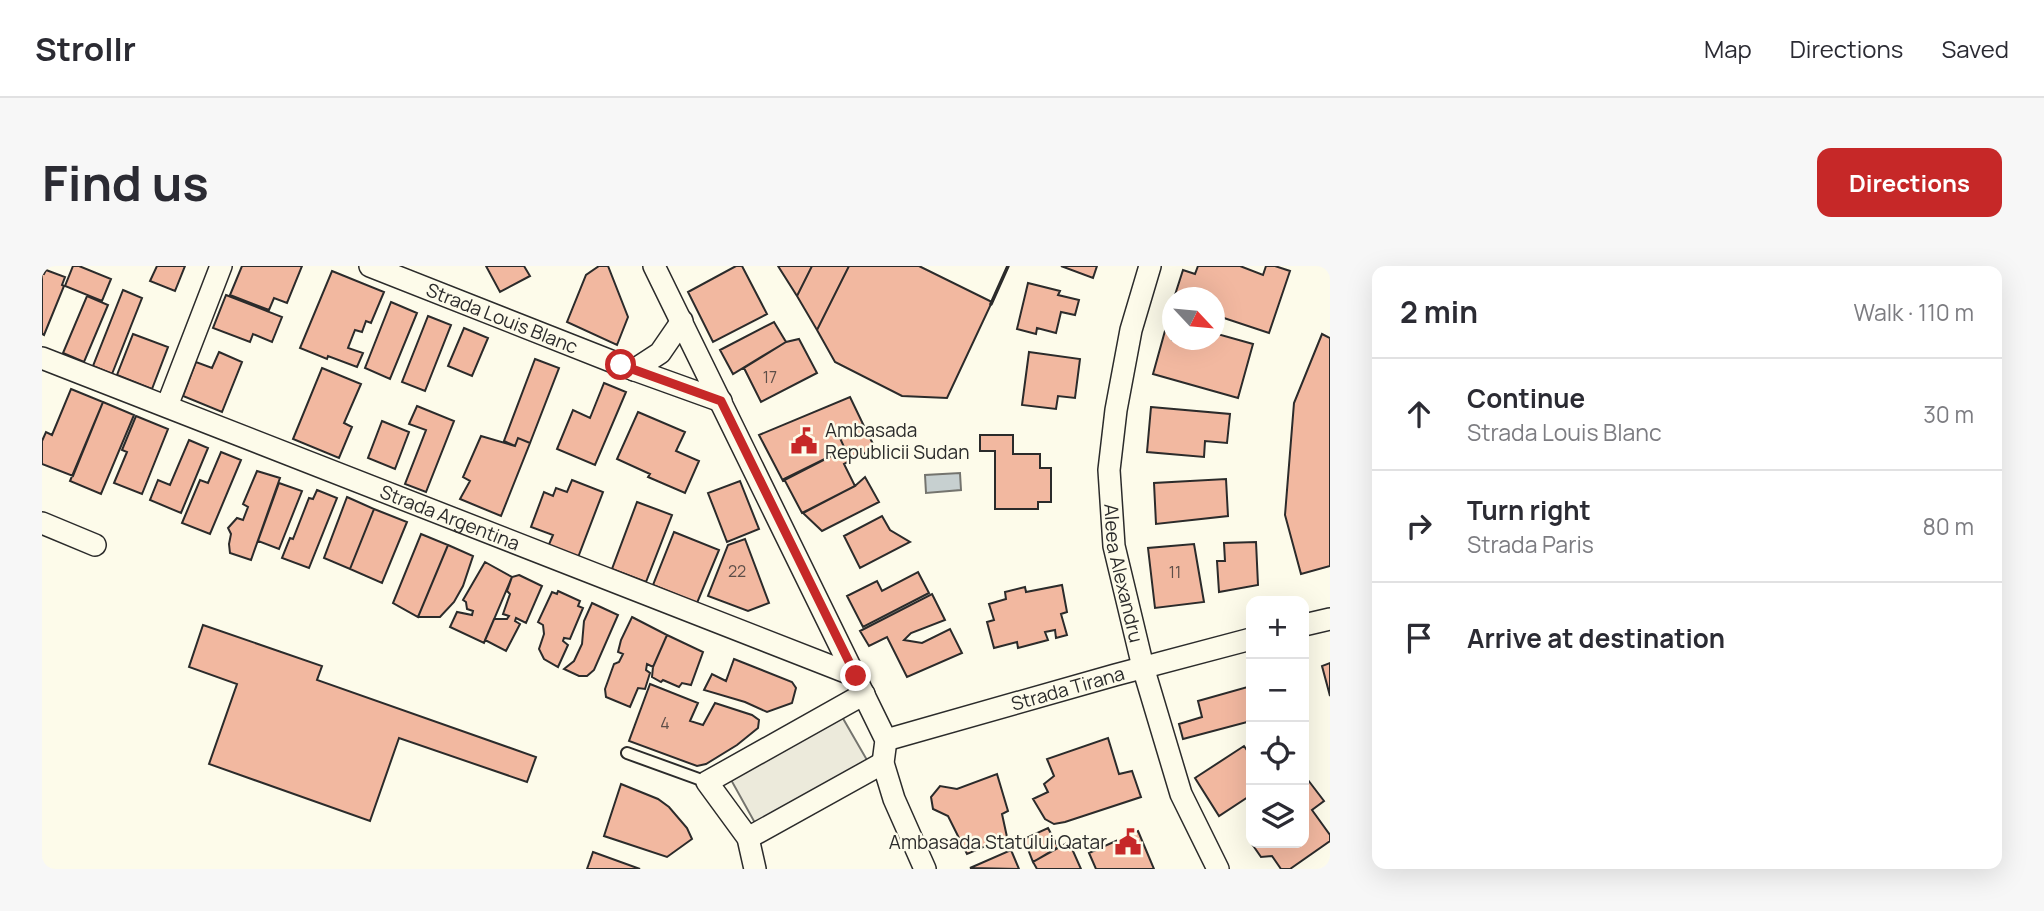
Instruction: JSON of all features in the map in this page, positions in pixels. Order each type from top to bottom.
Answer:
[{"type":"street","points":[[167,406],[221,266]]},
{"type":"street","name":"Strada Louis Blanc","points":[[370,266],[634,370],[721,401]]},
{"type":"street","points":[[654,266],[886,740],[883,763],[894,799],[925,869]]},
{"type":"street","name":"Aleea Alexandru","points":[[1150,266],[1131,330],[1116,410],[1110,470],[1114,546],[1143,667],[1181,794],[1218,869]]},
{"type":"street","points":[[634,370],[660,353],[682,321]]},
{"type":"street","name":"Strada Argentina","points":[[42,358],[860,685]]},
{"type":"street","points":[[42,523],[95,545]]},
{"type":"street","points":[[1309,624],[1330,619]]},
{"type":"street","name":"Strada Tirana","points":[[886,740],[1246,640]]},
{"type":"street","points":[[755,869],[748,838],[707,782],[860,685]]},
{"type":"street","points":[[748,838],[883,763]]},
{"type":"lane","points":[[627,753],[707,782]]},
{"type":"shaded area","points":[[960,473],[961,490],[926,493],[925,475]]},
{"type":"shaded area","points":[[841,715],[867,760],[755,823],[730,778]]},
{"type":"building","points":[[73,266],[111,279],[102,301],[65,286]]},
{"type":"building","points":[[157,266],[185,266],[175,291],[150,281]]},
{"type":"building","points":[[242,266],[302,266],[287,303],[274,298],[269,310],[230,295]]},
{"type":"building","points":[[486,266],[524,266],[530,276],[500,292]]},
{"type":"building","points":[[599,266],[608,266],[628,317],[617,345],[567,322],[586,275]]},
{"type":"building","points":[[736,266],[742,266],[767,314],[713,342],[688,292]]},
{"type":"building","points":[[778,266],[812,266],[797,296]]},
{"type":"building","points":[[812,266],[849,266],[817,330],[797,296]]},
{"type":"building","points":[[849,266],[919,266],[992,302],[947,398],[902,396],[835,362],[817,330]]},
{"type":"building","points":[[1061,266],[1097,266],[1093,278]]},
{"type":"building","points":[[1198,266],[1240,266],[1263,275],[1266,266],[1290,271],[1269,333],[1225,318],[1225,287],[1178,287],[1183,270],[1195,274]]},
{"type":"building","points":[[46,270],[65,277],[64,286],[44,335],[42,273]]},
{"type":"building","points":[[332,271],[384,292],[371,323],[366,321],[362,332],[355,330],[348,348],[363,353],[357,367],[300,348]]},
{"type":"building","points":[[1028,283],[1060,291],[1058,295],[1079,300],[1075,315],[1061,312],[1056,333],[1037,328],[1036,334],[1017,329]]},
{"type":"building","points":[[123,290],[142,298],[112,374],[93,366]]},
{"type":"building","points":[[226,295],[282,317],[272,342],[253,334],[250,342],[213,328]]},
{"type":"building","points":[[87,296],[108,305],[84,362],[63,353]]},
{"type":"building","points":[[391,302],[417,313],[390,379],[365,368]]},
{"type":"building","points":[[428,316],[451,325],[425,391],[402,382]]},
{"type":"building","points":[[774,322],[786,342],[733,374],[720,350]]},
{"type":"building","points":[[464,328],[488,338],[472,376],[448,366]]},
{"type":"building","points":[[133,334],[168,347],[152,389],[117,375]]},
{"type":"building","points":[[1322,334],[1330,338],[1330,566],[1301,574],[1285,515],[1294,403]]},
{"type":"building","points":[[1225,336],[1253,344],[1238,398],[1153,374],[1162,342],[1162,350],[1225,350]]},
{"type":"building","points":[[799,339],[817,373],[761,402],[744,368],[786,342]]},
{"type":"building","points":[[219,352],[242,362],[222,412],[183,396],[196,362],[212,368]]},
{"type":"building","points":[[1029,352],[1080,359],[1075,398],[1058,396],[1056,409],[1022,405]]},
{"type":"building","points":[[535,359],[559,368],[530,443],[518,438],[515,446],[504,441]]},
{"type":"building","points":[[322,368],[361,384],[344,423],[352,427],[339,458],[293,439]]},
{"type":"building","points":[[604,383],[626,392],[595,465],[557,449],[573,410],[590,418]]},
{"type":"building","points":[[71,389],[103,402],[73,476],[42,464],[42,441],[46,432],[52,435]]},
{"type":"building","points":[[850,397],[863,424],[839,436],[845,449],[783,481],[759,435]]},
{"type":"building","points":[[103,402],[134,415],[101,494],[70,481]]},
{"type":"building","points":[[417,406],[454,421],[426,492],[405,484],[426,430],[409,424]]},
{"type":"building","points":[[1151,407],[1230,414],[1227,443],[1205,441],[1204,457],[1147,452]]},
{"type":"building","points":[[638,412],[685,432],[676,451],[699,461],[685,493],[648,477],[650,474],[617,459]]},
{"type":"building","points":[[136,416],[168,429],[142,494],[114,483],[127,452],[122,450]]},
{"type":"building","points":[[382,421],[409,432],[395,469],[368,458]]},
{"type":"building","points":[[863,424],[875,448],[844,464],[855,486],[802,513],[784,479],[845,449],[839,436]]},
{"type":"building","points":[[980,435],[1013,435],[1013,454],[1040,454],[1040,468],[1051,468],[1051,502],[1038,502],[1038,509],[995,509],[995,451],[980,451]]},
{"type":"building","points":[[481,436],[515,446],[518,438],[530,443],[501,516],[460,499],[470,481],[463,477]]},
{"type":"building","points":[[189,440],[208,448],[181,513],[150,500],[158,480],[170,485]]},
{"type":"building","points":[[221,452],[241,460],[210,534],[182,523],[200,480],[208,483]]},
{"type":"building","points":[[257,471],[280,478],[251,560],[230,553],[231,534],[228,528],[237,518],[243,520],[248,507],[243,504]]},
{"type":"building","points":[[865,477],[879,502],[822,531],[803,513],[855,486]]},
{"type":"building","points":[[1226,479],[1228,516],[1156,524],[1154,483]]},
{"type":"building","points":[[572,480],[603,492],[577,560],[547,549],[553,535],[531,527],[544,492],[553,496],[556,488],[567,492]]},
{"type":"building","points":[[740,481],[759,529],[727,542],[708,493]]},
{"type":"building","points":[[279,483],[302,491],[279,549],[258,541]]},
{"type":"building","points":[[317,490],[337,498],[309,568],[282,558],[290,538],[293,539],[309,498],[313,499]]},
{"type":"building","points":[[347,497],[374,509],[350,569],[324,558]]},
{"type":"building","points":[[637,502],[672,515],[646,582],[612,569]]},
{"type":"building","points":[[374,509],[407,522],[382,583],[350,569]]},
{"type":"building","points":[[882,516],[890,530],[910,542],[860,568],[844,536]]},
{"type":"building","points":[[674,532],[719,550],[697,603],[653,585]]},
{"type":"building","points":[[421,534],[448,545],[418,617],[393,603]]},
{"type":"building","points":[[745,539],[769,603],[748,611],[708,596],[728,545]]},
{"type":"building","points":[[1256,542],[1258,585],[1219,592],[1217,561],[1225,561],[1224,543]]},
{"type":"building","points":[[1194,544],[1204,602],[1155,608],[1148,548]]},
{"type":"building","points":[[448,545],[473,556],[463,586],[454,602],[440,617],[418,617]]},
{"type":"building","points":[[485,562],[512,577],[484,643],[450,627],[457,612],[472,615],[473,611],[467,609],[463,600]]},
{"type":"building","points":[[918,572],[929,593],[863,627],[847,596],[877,581],[882,591]]},
{"type":"building","points":[[519,575],[542,586],[526,623],[516,618],[515,621],[520,624],[506,651],[485,640],[494,619],[507,619],[509,616],[503,614],[510,594],[507,591],[512,577]]},
{"type":"building","points":[[1062,585],[1067,612],[1061,614],[1067,635],[1056,638],[1055,630],[1045,632],[1048,640],[1018,648],[1017,642],[994,648],[987,622],[994,620],[989,604],[1006,599],[1005,592],[1025,587],[1026,592]]},
{"type":"building","points":[[558,591],[580,601],[578,606],[583,608],[570,639],[564,638],[563,641],[568,645],[558,667],[544,659],[539,649],[544,634],[543,625],[538,622],[552,592],[557,594]]},
{"type":"building","points":[[932,594],[945,620],[911,633],[904,640],[922,643],[950,629],[962,653],[907,677],[887,637],[869,646],[860,631]]},
{"type":"building","points":[[592,603],[618,615],[594,670],[587,676],[579,676],[564,669],[574,661],[582,644],[584,621]]},
{"type":"building","points":[[632,617],[667,635],[653,667],[647,664],[646,670],[650,673],[645,689],[638,688],[630,707],[606,697],[605,689],[614,664],[619,662],[623,654],[618,652]]},
{"type":"building","points":[[203,625],[322,666],[317,680],[536,757],[527,782],[399,738],[370,821],[209,764],[237,684],[189,667]]},
{"type":"building","points":[[667,635],[703,652],[691,685],[682,683],[679,687],[652,677],[653,667]]},
{"type":"building","points":[[734,659],[792,682],[796,688],[792,703],[767,712],[745,702],[704,690],[712,674],[726,681]]},
{"type":"building","points":[[1330,663],[1330,696],[1322,666]]},
{"type":"building","points":[[650,684],[698,703],[690,721],[703,725],[715,703],[752,715],[759,720],[758,728],[737,745],[706,764],[697,766],[629,741]]},
{"type":"building","points":[[1246,687],[1246,722],[1183,739],[1179,724],[1202,717],[1198,701]]},
{"type":"building","points":[[1108,738],[1119,774],[1132,771],[1141,797],[1065,822],[1054,824],[1045,819],[1033,799],[1048,792],[1044,784],[1054,776],[1047,759]]},
{"type":"building","points":[[1244,746],[1246,749],[1246,798],[1219,816],[1195,778]]},
{"type":"building","points":[[997,774],[1008,811],[1002,814],[1007,837],[967,854],[948,816],[933,809],[931,797],[940,786],[957,789]]},
{"type":"building","points":[[1309,781],[1324,801],[1312,810],[1330,835],[1330,841],[1290,869],[1281,869],[1272,856],[1261,857],[1255,848],[1309,848]]},
{"type":"building","points":[[621,784],[658,799],[669,807],[687,828],[692,839],[667,857],[604,836]]},
{"type":"building","points":[[1048,828],[1058,847],[1033,862],[1024,839]]},
{"type":"building","name":"Ambasada Statului Qatar","points":[[1138,831],[1154,869],[1096,869],[1089,853]]},
{"type":"building","points":[[1069,842],[1081,869],[1037,869],[1033,862]]},
{"type":"building","points":[[1011,850],[1019,869],[970,868]]},
{"type":"building","points":[[593,852],[640,869],[587,869]]},
{"type":"wall","points":[[991,304],[1008,266]]},
{"type":"place","name":"Ambasada Republicii Sudan","points":[[804,441]]},
{"type":"place","name":"Ambasada Statului Qatar","points":[[1128,842]]},
{"type":"route","points":[[621,365],[721,401],[856,676]]}]
